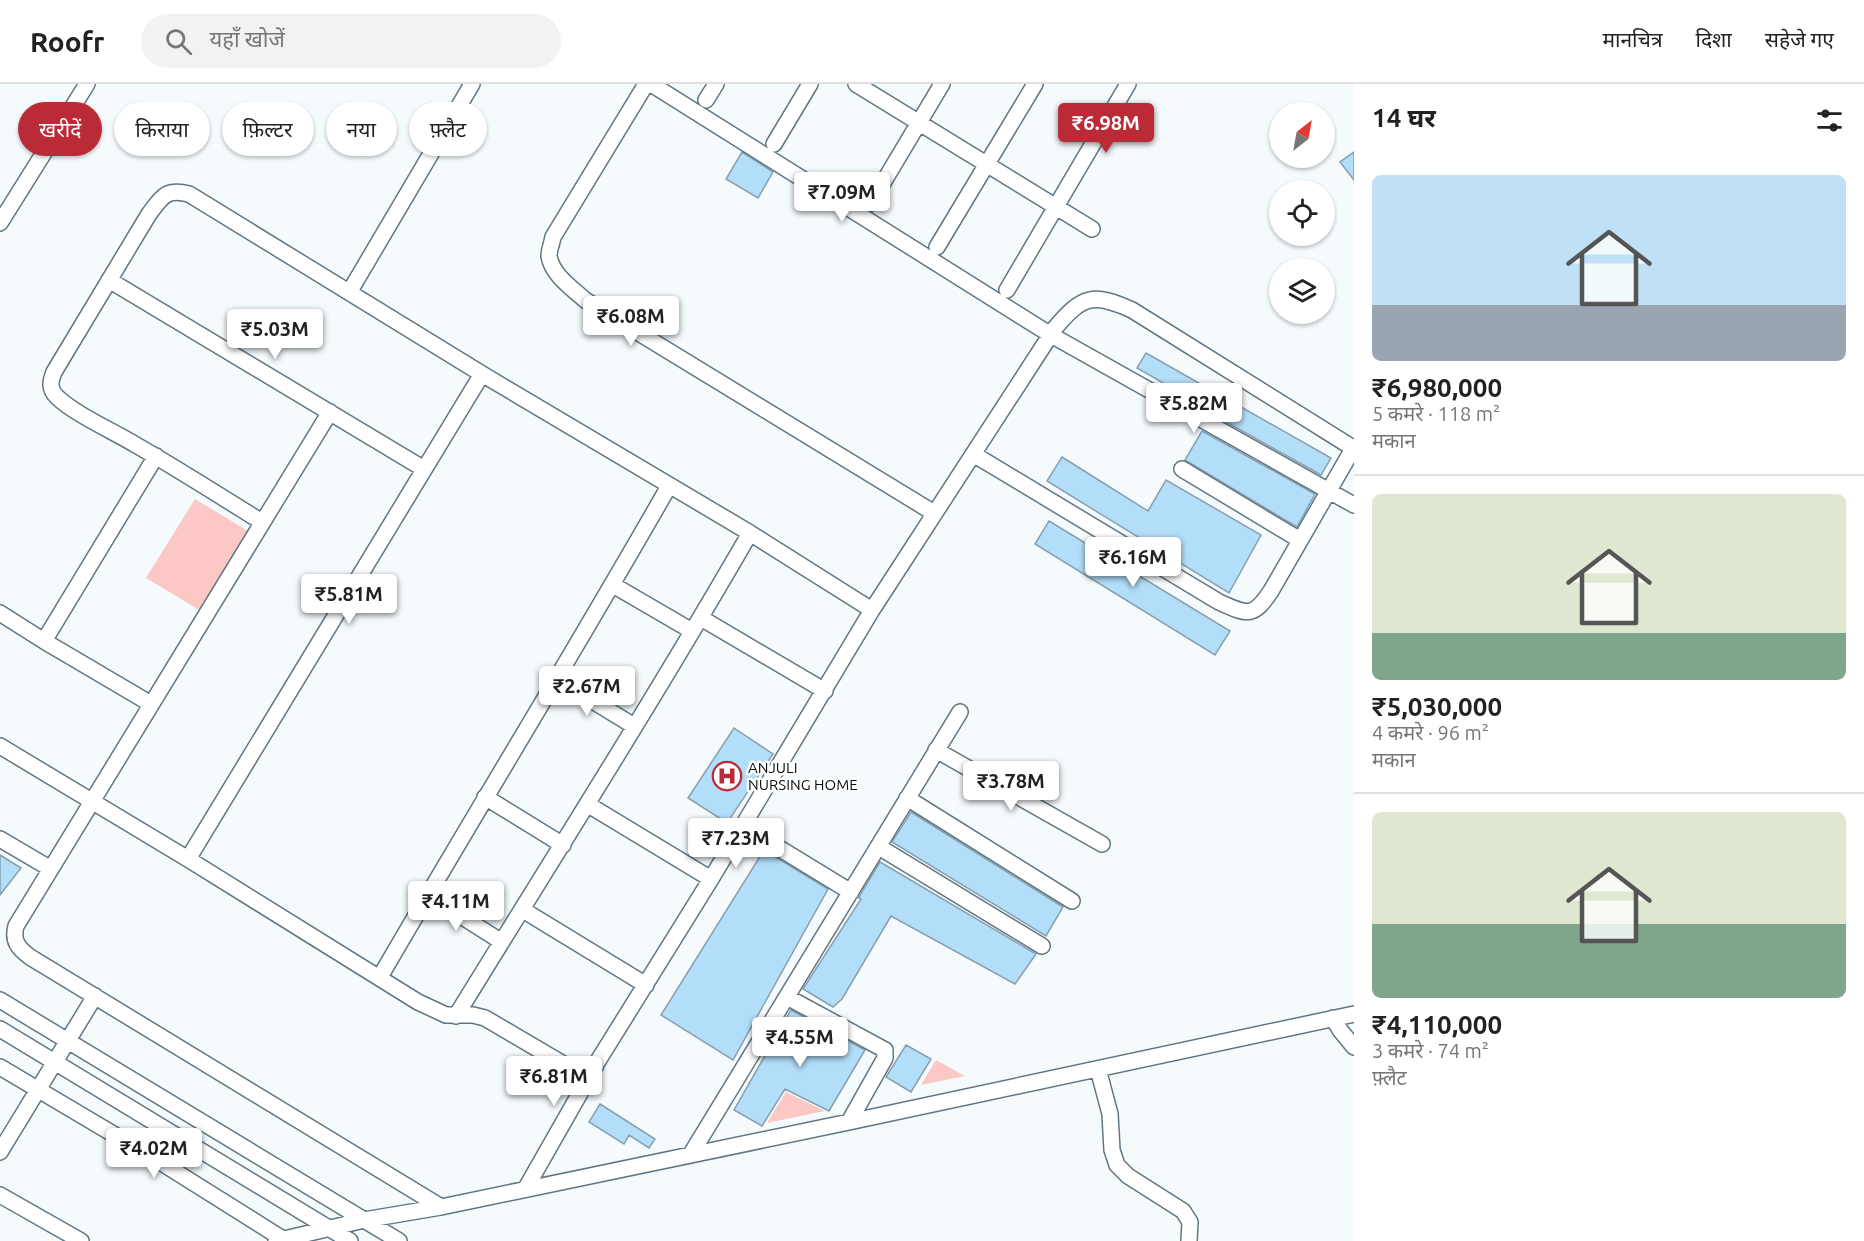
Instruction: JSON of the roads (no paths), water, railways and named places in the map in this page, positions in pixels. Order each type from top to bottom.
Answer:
[{"type":"street","points":[[0,223],[87,84]]},
{"type":"street","points":[[350,291],[472,84]]},
{"type":"street","points":[[645,84],[553,237],[549,254],[552,265],[563,280],[585,300],[934,513]]},
{"type":"street","points":[[651,84],[1051,335],[1354,505]]},
{"type":"street","points":[[706,100],[716,84]]},
{"type":"street","points":[[774,144],[810,84]]},
{"type":"street","points":[[871,203],[942,84]]},
{"type":"street","points":[[937,247],[1035,84]]},
{"type":"street","points":[[1007,290],[1128,84]]},
{"type":"street","points":[[859,85],[1092,229]]},
{"type":"street","points":[[262,522],[156,456],[75,410],[51,390],[50,382],[54,372],[109,280],[159,201],[169,192],[176,190],[189,194],[350,291],[482,374],[750,533],[872,610]]},
{"type":"street","points":[[109,280],[424,469]]},
{"type":"street","points":[[0,746],[432,1009],[446,1015],[473,1015],[485,1018],[580,1072],[593,1068],[610,1042],[711,879],[872,610],[934,513],[1051,335],[1072,307],[1088,299],[1118,303],[1132,310],[1354,448],[1271,591],[1258,609],[1249,612],[1234,609],[1204,593],[973,454]]},
{"type":"street","points":[[188,859],[482,374]]},
{"type":"street","points":[[18,948],[14,933],[16,926],[330,412]]},
{"type":"street","points":[[44,641],[156,456]]},
{"type":"street","points":[[1182,469],[1300,540]]},
{"type":"street","points":[[380,977],[485,796],[613,585],[669,486]]},
{"type":"street","points":[[456,1016],[563,845],[750,533]]},
{"type":"street","points":[[613,585],[692,631]]},
{"type":"street","points":[[0,613],[151,704]]},
{"type":"street","points":[[701,618],[825,691]]},
{"type":"street","points":[[557,679],[634,726]]},
{"type":"street","points":[[691,1154],[960,712]]},
{"type":"street","points":[[936,750],[1102,844]]},
{"type":"street","points":[[485,796],[563,845]]},
{"type":"street","points":[[907,798],[1072,901]]},
{"type":"street","points":[[587,804],[711,879]]},
{"type":"street","points":[[743,826],[851,892]]},
{"type":"street","points":[[0,839],[51,869]]},
{"type":"street","points":[[879,847],[1042,946]]},
{"type":"street","points":[[428,895],[502,942]]},
{"type":"street","points":[[522,910],[646,985]]},
{"type":"street","points":[[0,937],[441,1207]]},
{"type":"street","points":[[0,1152],[95,996]]},
{"type":"street","points":[[787,997],[885,1050],[885,1058],[849,1122]]},
{"type":"street","points":[[0,1000],[399,1241]]},
{"type":"street","points":[[0,1067],[282,1240],[364,1220],[441,1207],[1354,1014]]},
{"type":"street","points":[[1333,1018],[1354,1047]]},
{"type":"street","points":[[0,1029],[350,1241]]},
{"type":"street","points":[[526,1188],[610,1042]]},
{"type":"street","points":[[1098,1069],[1110,1114],[1112,1150],[1117,1165],[1128,1176],[1183,1212],[1190,1222],[1189,1241]]},
{"type":"street","points":[[0,1195],[81,1241]]},
{"type":"place","name":"ANJULI NURSING HOME","points":[[727,776]]}]
